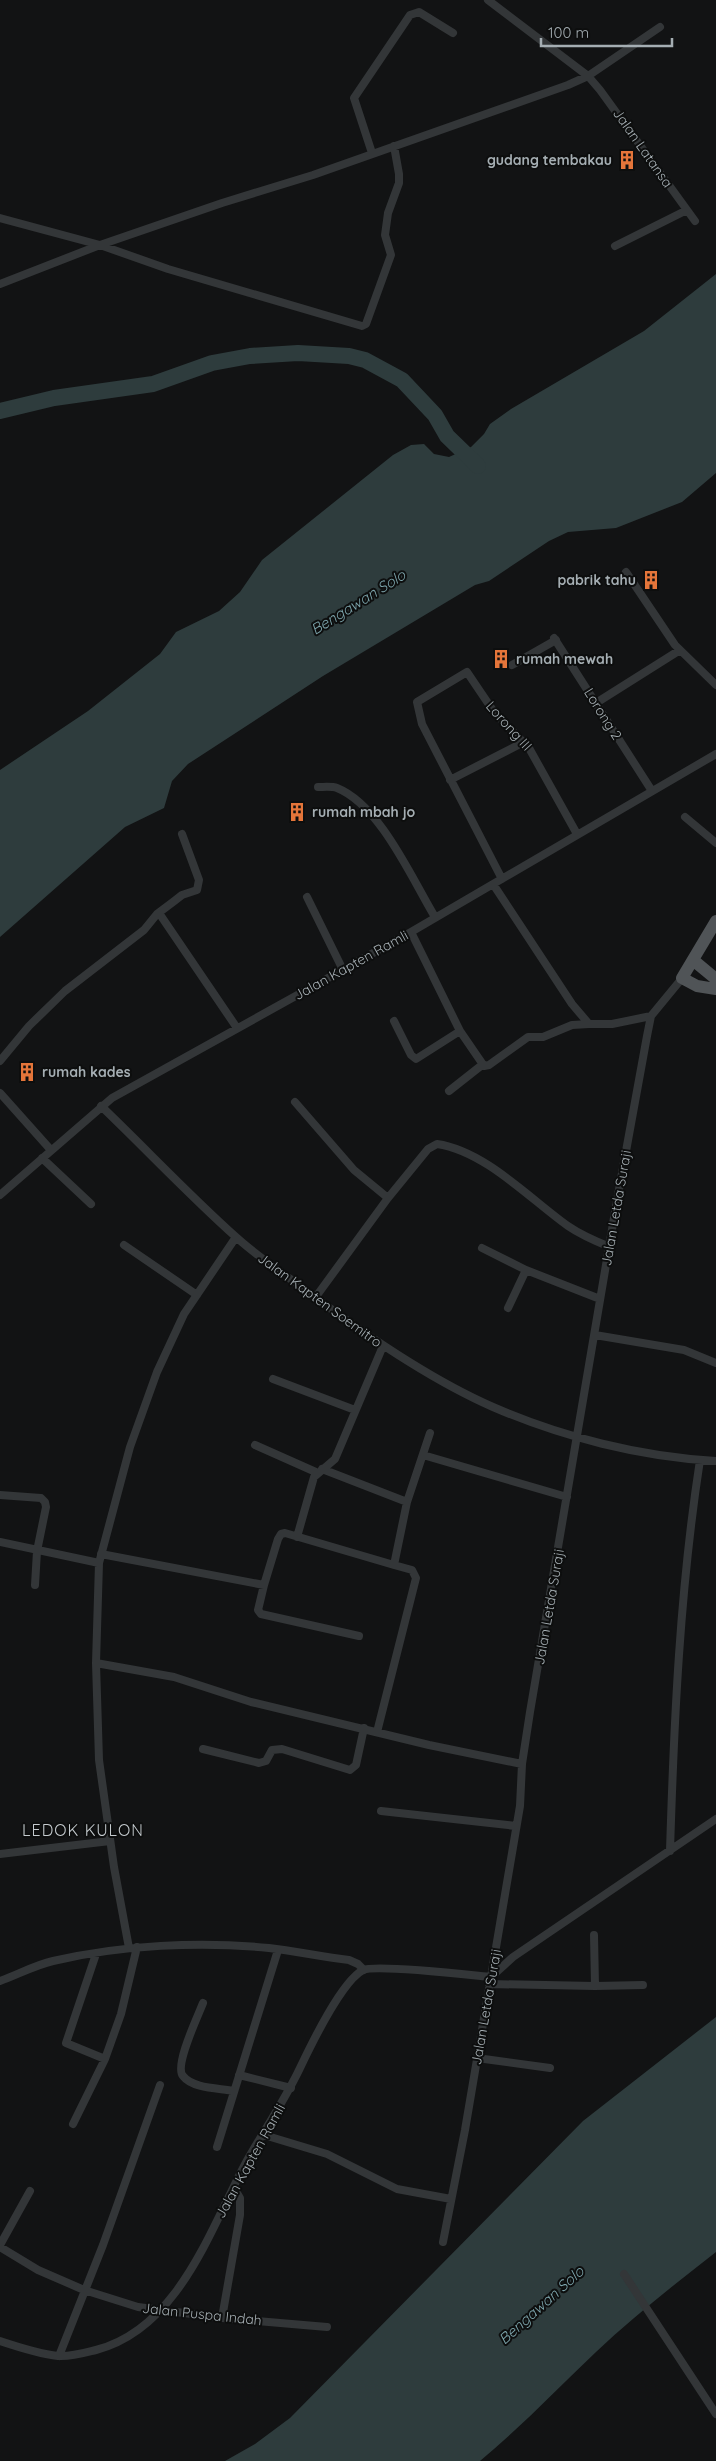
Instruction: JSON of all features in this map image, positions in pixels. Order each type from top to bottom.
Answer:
[{"type":"main road","points":[[693,960],[711,976],[711,988],[692,985],[680,980],[716,921]]},
{"type":"street","name":"Jalan Latansa","points":[[492,1],[588,76],[613,105],[695,221]]},
{"type":"street","points":[[372,153],[354,102],[359,88],[410,15],[420,12],[453,33]]},
{"type":"street","points":[[0,284],[100,245],[222,202],[313,175],[588,76],[660,27]]},
{"type":"street","points":[[0,218],[100,245],[168,268],[362,326],[366,324],[391,255],[385,235],[388,213],[399,183],[400,174],[394,146]]},
{"type":"street","points":[[615,246],[687,210]]},
{"type":"street","points":[[626,572],[680,650],[716,685]]},
{"type":"street","name":"Lorong 2","points":[[512,665],[555,639],[652,791]]},
{"type":"street","points":[[596,703],[680,650]]},
{"type":"street","name":"Lorong III","points":[[450,780],[422,724],[417,702],[467,672],[494,712],[524,742],[541,767],[577,834]]},
{"type":"street","points":[[502,878],[450,780],[524,742]]},
{"type":"street","name":"Jalan Kapten Ramli","points":[[0,1196],[100,1106],[411,932],[716,754]]},
{"type":"street","points":[[318,787],[336,788],[354,798],[378,821],[435,917]]},
{"type":"street","points":[[685,817],[716,843]]},
{"type":"street","points":[[0,1061],[29,1026],[65,991],[144,930],[159,913],[182,895],[197,890],[199,880],[182,834]]},
{"type":"street","points":[[493,884],[572,1004],[589,1024]]},
{"type":"street","points":[[307,897],[343,970]]},
{"type":"street","points":[[159,913],[237,1028]]},
{"type":"street","points":[[411,932],[460,1031],[482,1065]]},
{"type":"street","name":"Jalan Letda Suraji","points":[[443,2242],[477,2058],[516,1826],[522,1764],[600,1299],[647,1036],[651,1020],[680,980]]},
{"type":"street","points":[[449,1091],[482,1065],[489,1065],[528,1037],[543,1037],[572,1025],[612,1024],[651,1020]]},
{"type":"street","points":[[394,1021],[413,1058],[416,1059],[460,1031]]},
{"type":"street","points":[[0,1093],[50,1150]]},
{"type":"street","points":[[295,1102],[354,1170],[388,1198]]},
{"type":"street","name":"Jalan Kapten Soemitro","points":[[100,1106],[236,1238],[315,1298],[383,1346],[493,1407],[577,1437],[654,1454],[716,1461]]},
{"type":"street","points":[[315,1298],[388,1198],[433,1145],[443,1145],[465,1153],[508,1180],[569,1227],[587,1238],[610,1247]]},
{"type":"street","points":[[42,1158],[91,1204]]},
{"type":"street","points":[[129,1948],[110,1841],[99,1760],[96,1663],[99,1563],[130,1447],[144,1405],[173,1335],[197,1295],[236,1238]]},
{"type":"street","points":[[124,1245],[197,1295]]},
{"type":"street","points":[[482,1248],[526,1270],[600,1299]]},
{"type":"street","points":[[508,1308],[526,1270]]},
{"type":"street","points":[[594,1335],[684,1350],[716,1363]]},
{"type":"street","points":[[297,1537],[314,1477],[335,1458],[383,1346]]},
{"type":"street","points":[[273,1379],[355,1410]]},
{"type":"street","points":[[394,1565],[407,1502],[430,1433]]},
{"type":"street","points":[[255,1445],[320,1471],[407,1502]]},
{"type":"street","points":[[423,1455],[567,1497]]},
{"type":"street","points":[[670,1850],[676,1693],[690,1527],[700,1460]]},
{"type":"street","points":[[0,1495],[41,1498],[45,1502],[46,1507],[37,1551],[35,1585]]},
{"type":"street","points":[[359,1636],[261,1614],[258,1606],[281,1534],[412,1570],[416,1578],[377,1732]]},
{"type":"street","points":[[0,1542],[99,1563]]},
{"type":"street","points":[[101,1554],[264,1585]]},
{"type":"street","points":[[96,1663],[174,1676],[251,1702],[522,1764]]},
{"type":"street","points":[[203,1749],[259,1763],[266,1761],[272,1750],[282,1749],[350,1770],[356,1765],[364,1728]]},
{"type":"street","points":[[381,1811],[516,1826]]},
{"type":"street","points":[[490,1980],[513,1957],[716,1819]]},
{"type":"street","points":[[0,1854],[110,1841]]},
{"type":"street","points":[[594,1935],[596,1986]]},
{"type":"street","points":[[0,1981],[51,1962],[129,1948],[190,1946],[278,1950],[349,1960],[358,1964],[364,1970],[406,1970],[490,1980],[596,1986],[643,1985]]},
{"type":"street","points":[[73,2124],[105,2060],[121,2014],[137,1948]]},
{"type":"street","points":[[217,2147],[278,1950]]},
{"type":"street","points":[[96,1954],[65,2040],[67,2045],[105,2060]]},
{"type":"street","name":"Jalan Kapten Ramli","points":[[0,2341],[59,2356],[82,2354],[120,2342],[161,2311],[202,2251],[244,2166],[291,2088],[323,2022],[354,1978],[364,1970]]},
{"type":"street","points":[[203,2004],[182,2058],[181,2072],[183,2077],[205,2086],[234,2091]]},
{"type":"street","points":[[477,2058],[550,2068]]},
{"type":"street","points":[[239,2075],[291,2088]]},
{"type":"street","points":[[59,2356],[103,2245],[160,2085]]},
{"type":"street","points":[[264,2135],[327,2154],[397,2189],[451,2199]]},
{"type":"street","points":[[222,2318],[240,2216],[240,2198],[234,2188]]},
{"type":"street","points":[[0,2246],[30,2191]]},
{"type":"street","name":"Jalan Puspa Indah","points":[[0,2246],[38,2270],[98,2297],[161,2311],[327,2326]]},
{"type":"street","points":[[624,2274],[716,2414]]},
{"type":"water","name":"Bengawan Solo","points":[[716,274],[716,473],[682,502],[616,528],[568,532],[549,541],[489,581],[475,585],[323,676],[188,764],[172,781],[164,808],[125,827],[0,937],[0,770],[88,711],[160,654],[176,632],[219,611],[240,592],[262,560],[393,455],[411,445],[424,444],[434,454],[449,457],[471,447],[484,434],[490,424],[511,409],[644,331]]},
{"type":"water","name":"Bengawan Solo","points":[[716,2017],[716,2252],[625,2326],[480,2461],[225,2461],[255,2444],[290,2418],[583,2121]]},
{"type":"waterway","points":[[0,411],[54,398],[153,384],[212,363],[250,356],[298,353],[349,356],[365,360],[402,380],[435,415],[447,436],[478,466]]},
{"type":"place","name":"gudang tembakau","points":[[627,160]]},
{"type":"place","name":"pabrik tahu","points":[[651,580]]},
{"type":"place","name":"rumah mewah","points":[[501,659]]},
{"type":"place","name":"rumah mbah jo","points":[[297,812]]},
{"type":"place","name":"rumah kades","points":[[27,1072]]},
{"type":"district","name":"LEDOK KULON","points":[[83,1830]]}]
